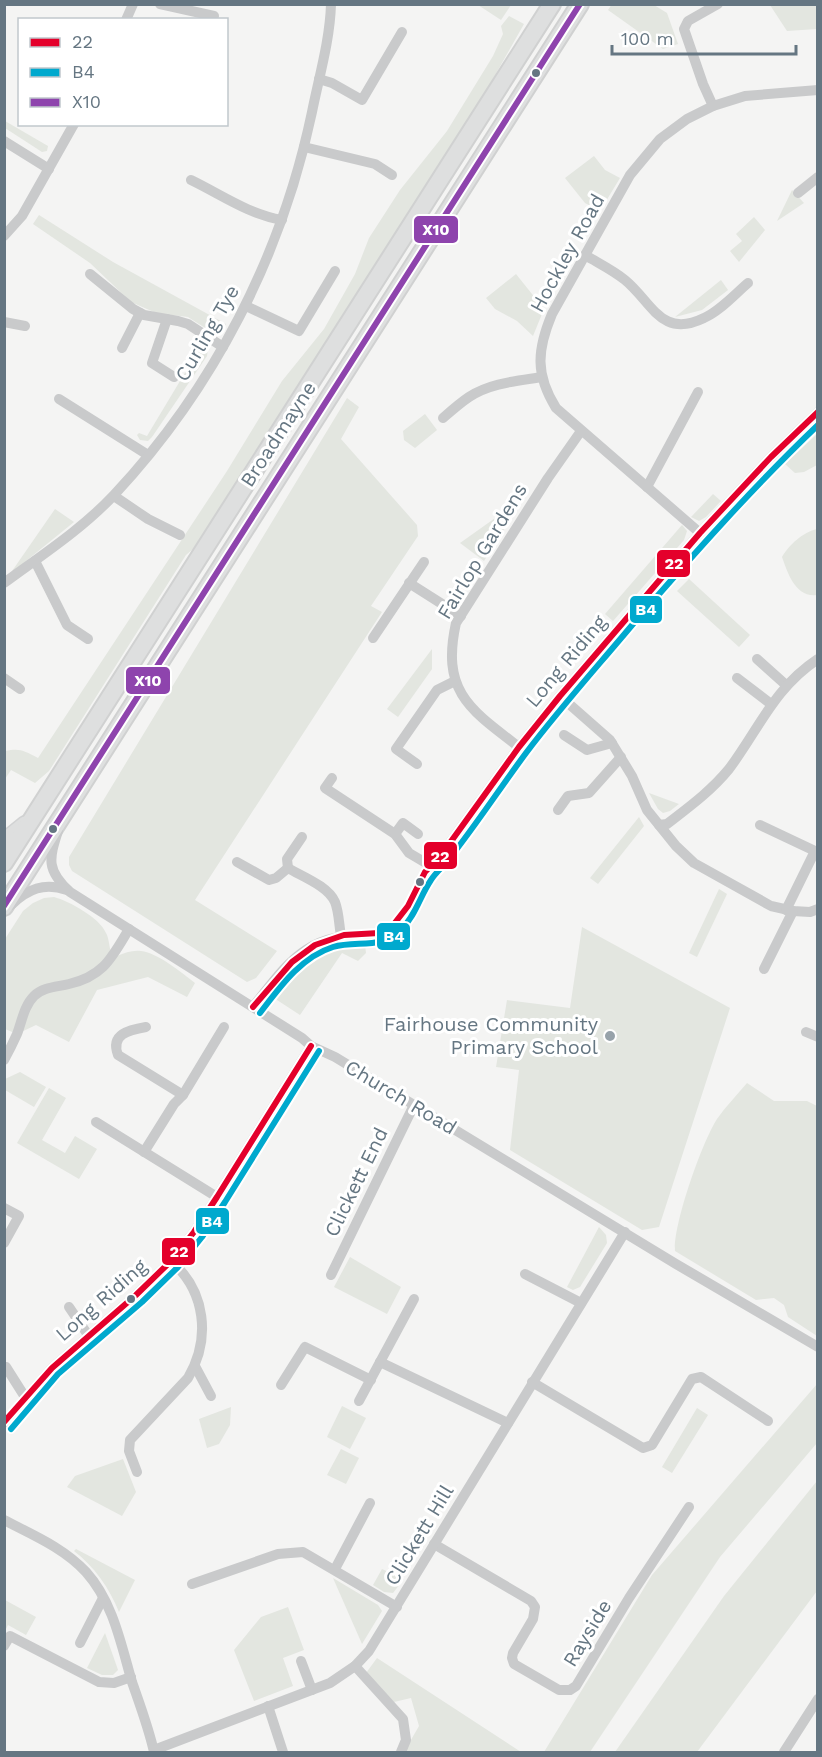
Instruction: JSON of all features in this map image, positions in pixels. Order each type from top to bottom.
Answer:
[{"type":"main road","name":"Broadmayne","points":[[4,863],[552,4]]},
{"type":"main road","name":"Broadmayne","points":[[4,907],[580,4]]},
{"type":"street","points":[[127,18],[133,4]]},
{"type":"street","points":[[160,4],[214,16]]},
{"type":"street","name":"Curling Tye","points":[[4,584],[75,531],[114,496],[188,402],[223,347],[246,306],[282,220],[304,147],[328,34],[331,4]]},
{"type":"street","points":[[713,106],[684,29],[688,21],[718,4]]},
{"type":"street","points":[[319,79],[332,83],[362,100],[402,32]]},
{"type":"street","name":"Hockley Road","points":[[700,533],[556,408],[547,393],[542,376],[539,360],[542,338],[552,314],[630,175],[660,139],[687,119],[713,106],[745,96],[818,90]]},
{"type":"street","points":[[4,236],[22,216],[73,126]]},
{"type":"street","points":[[4,141],[49,169]]},
{"type":"street","points":[[304,147],[375,164],[392,175]]},
{"type":"street","points":[[798,193],[818,177]]},
{"type":"street","points":[[191,180],[242,208],[264,217],[282,220]]},
{"type":"street","points":[[585,255],[626,281],[654,312],[676,325],[693,323],[706,318],[748,283]]},
{"type":"street","points":[[246,306],[299,332],[335,271]]},
{"type":"street","points":[[90,274],[140,313],[152,318],[188,324],[223,347]]},
{"type":"street","points":[[122,348],[140,313]]},
{"type":"street","points":[[167,320],[152,363],[174,377]]},
{"type":"street","points":[[4,322],[25,326]]},
{"type":"street","points":[[443,418],[469,397],[497,384],[542,376]]},
{"type":"street","points":[[646,487],[698,392]]},
{"type":"street","points":[[59,399],[148,455]]},
{"type":"street","name":"Long Riding","points":[[395,834],[409,853],[431,866],[519,747],[560,696],[700,533],[771,457],[818,412]]},
{"type":"street","name":"Fairlop Gardens","points":[[519,747],[477,714],[460,692],[455,681],[452,643],[456,623],[460,616],[548,478],[581,431]]},
{"type":"street","points":[[114,496],[148,519],[180,535]]},
{"type":"street","points":[[35,561],[67,625],[88,639]]},
{"type":"street","points":[[373,638],[424,562]]},
{"type":"street","points":[[409,584],[460,616]]},
{"type":"street","points":[[758,659],[786,685]]},
{"type":"street","points":[[659,825],[667,824],[712,787],[729,769],[786,685],[802,669],[818,659]]},
{"type":"street","points":[[4,678],[20,689]]},
{"type":"street","points":[[737,678],[771,704]]},
{"type":"street","points":[[417,764],[396,749],[437,690],[455,681]]},
{"type":"street","points":[[560,696],[612,743],[632,776],[647,810],[676,846],[694,863],[771,906],[790,911],[810,912],[818,909]]},
{"type":"street","points":[[564,735],[587,750],[612,743]]},
{"type":"street","points":[[558,810],[568,796],[589,793],[621,757]]},
{"type":"street","points":[[332,778],[325,788],[395,834],[403,823],[418,834]]},
{"type":"street","name":"Church Road","points":[[69,806],[51,851],[51,861],[54,874],[70,892],[302,1038],[311,1046],[335,1057],[818,1347]]},
{"type":"street","points":[[4,841],[15,834],[38,811]]},
{"type":"street","points":[[760,825],[815,850],[764,969]]},
{"type":"street","points":[[288,868],[287,859],[302,837]]},
{"type":"street","points":[[237,862],[269,880],[276,878],[288,868]]},
{"type":"street","points":[[288,868],[330,895],[335,903],[342,936]]},
{"type":"street","points":[[4,913],[20,897],[39,887],[57,887],[70,892]]},
{"type":"street","points":[[4,1060],[17,1034],[26,1008],[34,996],[46,989],[88,978],[100,971],[110,960],[129,929]]},
{"type":"street","points":[[253,1007],[292,959],[305,950],[325,940],[342,936],[378,934]]},
{"type":"street","points":[[146,1027],[127,1030],[120,1035],[116,1046],[118,1055],[183,1095]]},
{"type":"street","points":[[144,1152],[174,1104],[183,1095],[224,1027]]},
{"type":"street","name":"Long Riding","points":[[4,1423],[51,1368],[136,1295],[171,1261],[217,1197],[311,1046]]},
{"type":"street","name":"Clickett End","points":[[331,1275],[414,1105]]},
{"type":"street","points":[[96,1122],[217,1197]]},
{"type":"street","points":[[4,1208],[19,1216],[4,1243]]},
{"type":"street","name":"Clickett Hill","points":[[154,1751],[330,1683],[355,1666],[369,1651],[625,1232]]},
{"type":"street","points":[[137,1472],[129,1451],[130,1440],[178,1389],[195,1366],[201,1346],[202,1313],[199,1301],[182,1270],[171,1261]]},
{"type":"street","points":[[525,1274],[582,1303]]},
{"type":"street","points":[[359,1401],[414,1299]]},
{"type":"street","points":[[69,1307],[88,1335]]},
{"type":"street","points":[[281,1385],[305,1347],[371,1380]]},
{"type":"street","points":[[380,1362],[508,1423]]},
{"type":"street","points":[[195,1366],[211,1396]]},
{"type":"street","points":[[6,1367],[25,1397]]},
{"type":"street","points":[[532,1382],[643,1448],[652,1445],[692,1379],[701,1377],[768,1421]]},
{"type":"street","points":[[335,1569],[370,1503]]},
{"type":"street","name":"Rayside","points":[[434,1544],[531,1601],[535,1607],[533,1619],[513,1653],[514,1664],[564,1691],[576,1686],[629,1598],[689,1507]]},
{"type":"street","points":[[4,1520],[50,1544],[70,1558],[86,1572],[103,1598],[112,1614],[154,1751]]},
{"type":"street","points":[[192,1584],[278,1554],[291,1551],[303,1552],[397,1607]]},
{"type":"street","points":[[80,1643],[103,1598]]},
{"type":"street","points":[[4,1646],[10,1636],[99,1682],[114,1683],[131,1677]]},
{"type":"street","points":[[301,1661],[312,1690]]},
{"type":"street","points":[[355,1666],[403,1719],[406,1740],[401,1752]]},
{"type":"street","points":[[784,1752],[818,1699]]},
{"type":"street","points":[[268,1706],[283,1752]]},
{"type":"shaded area","points":[[511,4],[501,20],[478,5]]},
{"type":"shaded area","points":[[612,4],[654,5],[667,13],[678,44],[663,49],[608,10]]},
{"type":"shaded area","points":[[770,5],[817,5],[817,29],[787,31]]},
{"type":"shaded area","points":[[509,16],[524,24],[460,137],[206,538],[186,555],[49,771],[35,783],[11,770],[5,779],[5,751],[22,751],[38,758],[227,471],[282,381],[324,329],[355,274],[369,238],[400,190],[447,131],[493,56],[503,34],[501,26]]},
{"type":"shaded area","points":[[5,121],[48,146],[47,151],[42,152],[5,128]]},
{"type":"shaded area","points":[[594,156],[605,170],[620,178],[600,211],[585,203],[565,178]]},
{"type":"shaded area","points":[[792,190],[804,203],[777,221]]},
{"type":"shaded area","points":[[39,215],[113,262],[226,324],[224,328],[213,333],[188,317],[156,313],[131,302],[90,263],[33,224]]},
{"type":"shaded area","points":[[754,217],[765,230],[739,262],[730,251],[742,241],[736,234]]},
{"type":"shaded area","points":[[516,274],[544,309],[533,336],[517,321],[495,309],[486,298]]},
{"type":"shaded area","points":[[721,280],[728,290],[702,310],[675,317]]},
{"type":"shaded area","points":[[198,342],[208,349],[207,356],[152,437],[148,441],[140,440],[137,435],[139,433],[147,436],[195,356]]},
{"type":"shaded area","points":[[347,398],[359,407],[341,439],[417,525],[418,536],[371,606],[382,612],[195,900],[277,951],[256,978],[247,982],[72,871],[69,857]]},
{"type":"shaded area","points":[[425,414],[437,430],[415,448],[404,440],[403,431]]},
{"type":"shaded area","points":[[817,434],[817,465],[804,472],[795,473],[785,464]]},
{"type":"shaded area","points":[[713,494],[721,501],[706,517],[699,521],[691,517]]},
{"type":"shaded area","points":[[55,509],[74,522],[10,574]]},
{"type":"shaded area","points":[[505,511],[513,515],[484,561],[460,543]]},
{"type":"shaded area","points":[[682,525],[687,531],[684,540],[613,621],[605,614]]},
{"type":"shaded area","points":[[817,529],[817,595],[810,595],[798,589],[794,584],[782,557],[797,540]]},
{"type":"shaded area","points":[[689,579],[750,635],[739,647],[677,591]]},
{"type":"shaded area","points":[[432,649],[432,669],[398,717],[387,709]]},
{"type":"shaded area","points":[[649,793],[679,804],[663,813],[658,809]]},
{"type":"shaded area","points":[[639,817],[644,826],[598,884],[590,878]]},
{"type":"shaded area","points":[[719,889],[727,894],[697,957],[689,953]]},
{"type":"shaded area","points":[[54,897],[75,906],[103,927],[111,952],[117,956],[135,951],[148,953],[162,959],[195,983],[187,997],[148,977],[97,990],[69,1042],[36,1025],[17,1034],[5,1029],[5,939],[23,911],[44,898]]},
{"type":"shaded area","points":[[582,927],[730,1008],[659,1227],[642,1230],[510,1150],[519,1070],[496,1067],[507,1000],[570,1008]]},
{"type":"shaded area","points":[[357,942],[365,945],[366,953],[358,961],[342,953],[300,1015],[277,1000],[278,989],[281,985],[307,961],[335,948]]},
{"type":"shaded area","points":[[20,1072],[46,1087],[34,1107],[5,1090],[5,1079]]},
{"type":"shaded area","points":[[747,1083],[774,1101],[807,1101],[817,1106],[817,1336],[788,1317],[784,1305],[774,1298],[756,1300],[675,1251],[683,1204],[704,1146],[717,1119]]},
{"type":"shaded area","points":[[49,1088],[66,1098],[42,1140],[65,1153],[75,1136],[97,1149],[79,1179],[17,1143]]},
{"type":"shaded area","points":[[599,1227],[606,1235],[607,1243],[580,1287],[573,1290],[567,1287]]},
{"type":"shaded area","points":[[350,1257],[401,1287],[387,1314],[334,1287]]},
{"type":"shaded area","points":[[817,1384],[817,1443],[720,1557],[590,1752],[544,1752],[652,1575]]},
{"type":"shaded area","points":[[342,1406],[366,1418],[350,1449],[327,1437]]},
{"type":"shaded area","points":[[231,1407],[230,1425],[219,1444],[207,1448],[199,1419]]},
{"type":"shaded area","points":[[697,1408],[708,1415],[672,1473],[662,1467]]},
{"type":"shaded area","points":[[341,1449],[359,1458],[346,1484],[327,1475]]},
{"type":"shaded area","points":[[123,1459],[136,1492],[122,1516],[67,1487],[75,1476]]},
{"type":"shaded area","points":[[817,1481],[817,1591],[697,1752],[615,1752],[724,1596]]},
{"type":"shaded area","points":[[76,1549],[135,1580],[119,1612],[101,1579],[74,1551]]},
{"type":"shaded area","points":[[382,1569],[404,1579],[393,1593],[384,1592],[373,1585]]},
{"type":"shaded area","points":[[333,1578],[378,1605],[382,1611],[362,1644]]},
{"type":"shaded area","points":[[5,1600],[36,1617],[26,1635],[8,1625],[5,1631]]},
{"type":"shaded area","points":[[288,1607],[304,1650],[283,1658],[293,1686],[254,1701],[234,1650],[261,1617]]},
{"type":"shaded area","points":[[105,1633],[118,1670],[113,1675],[102,1675],[87,1668]]},
{"type":"shaded area","points":[[377,1658],[521,1752],[404,1752],[419,1726],[411,1698],[394,1702],[366,1673]]},
{"type":"transit line","name":"X10","points":[[4,906],[580,4]]},
{"type":"transit line","name":"22","points":[[253,1007],[292,962],[315,945],[344,935],[379,933],[394,924],[408,906],[425,872],[442,854],[519,747],[560,696],[700,533],[771,457],[818,412]]},
{"type":"transit line","name":"B4","points":[[260,1013],[292,974],[321,952],[342,945],[386,940],[401,930],[433,877],[447,862],[526,753],[565,704],[700,548],[818,425]]},
{"type":"transit line","name":"22","points":[[4,1422],[52,1368],[136,1295],[171,1261],[217,1197],[311,1046]]},
{"type":"transit line","name":"B4","points":[[11,1429],[58,1374],[142,1302],[178,1267],[202,1237],[225,1202],[319,1051]]},
{"type":"place","name":"Fairhouse Community Primary School","points":[[610,1036]]}]
